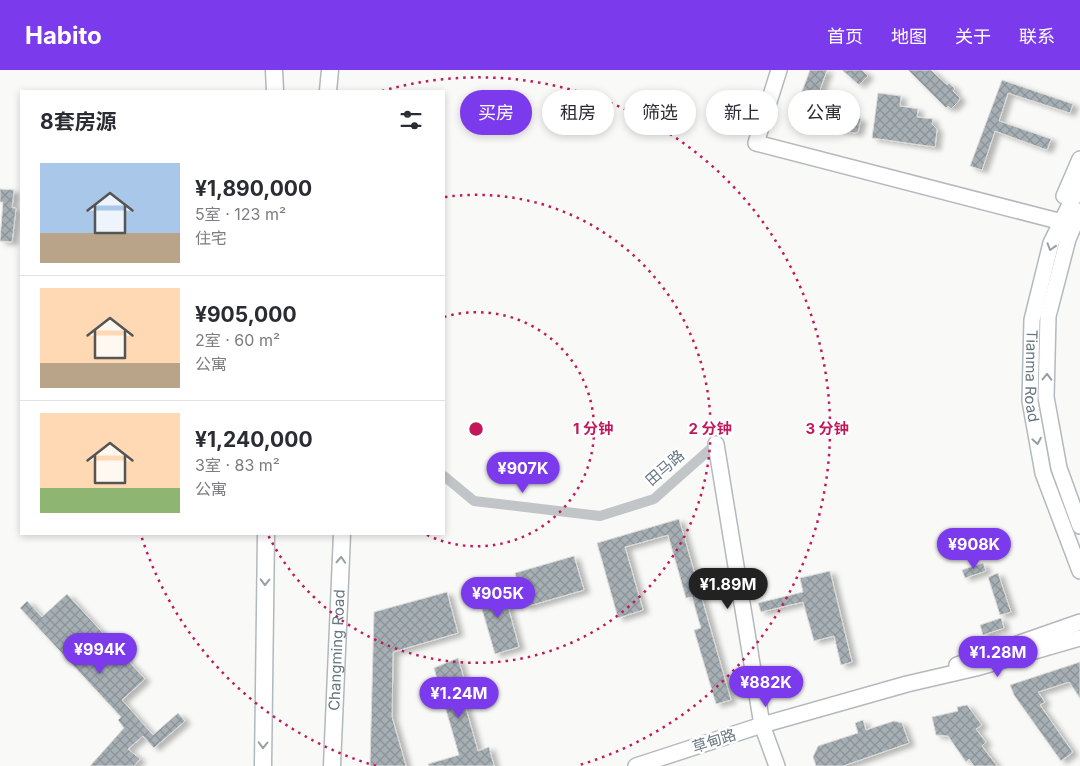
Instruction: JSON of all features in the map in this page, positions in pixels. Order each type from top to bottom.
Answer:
[{"type":"main road","points":[[274,70],[276,90]]},
{"type":"main road","points":[[328,90],[330,70]]},
{"type":"main road","points":[[263,766],[266,535]]},
{"type":"main road","name":"Changming Road","points":[[332,766],[342,535]]},
{"type":"street","points":[[779,70],[756,143],[1058,220],[1080,159]]},
{"type":"street","name":"Tianma Road","points":[[1080,184],[1058,220],[1032,320],[1030,401],[1043,473],[1080,571]]},
{"type":"street","name":"Tianma Road","points":[[1080,211],[1068,239],[1048,316],[1046,397],[1059,468],[1080,526]]},
{"type":"street","points":[[1068,239],[1080,223]]},
{"type":"street","points":[[716,444],[762,725],[776,766]]},
{"type":"street","name":"田马路","points":[[445,477],[474,501],[600,516],[654,499],[716,444]]},
{"type":"street","points":[[907,684],[981,655],[1080,622]]},
{"type":"street","points":[[907,684],[976,668],[1080,638]]},
{"type":"street","name":"草甸路","points":[[636,766],[762,725],[907,684]]},
{"type":"building","points":[[810,70],[827,70],[820,90],[802,90]]},
{"type":"building","points":[[842,70],[862,70],[868,76],[859,85]]},
{"type":"building","points":[[908,70],[931,70],[947,85],[949,83],[955,89],[953,91],[960,98],[958,102],[951,109],[948,106],[946,108]]},
{"type":"building","points":[[1002,80],[1073,104],[1070,113],[1008,93],[999,121],[1051,139],[1047,150],[995,131],[982,170],[970,166]]},
{"type":"building","points":[[878,93],[901,96],[900,106],[918,109],[917,117],[933,119],[932,124],[937,129],[935,147],[872,138]]},
{"type":"building","points":[[0,189],[14,190],[12,208],[16,208],[12,242],[0,241],[3,202],[0,202]]},
{"type":"building","points":[[679,519],[731,700],[716,704],[694,630],[701,628],[692,597],[686,598],[668,535],[625,547],[643,610],[618,618],[597,543]]},
{"type":"building","points":[[574,556],[584,590],[525,607],[515,573]]},
{"type":"building","points":[[983,563],[986,571],[965,578],[962,570]]},
{"type":"building","points":[[830,571],[852,662],[841,665],[834,636],[814,641],[803,602],[761,612],[758,603],[803,592],[800,578]]},
{"type":"building","points":[[998,573],[1011,612],[1000,615],[988,577]]},
{"type":"building","points":[[502,585],[519,647],[495,654],[477,592]]},
{"type":"building","points":[[447,592],[458,633],[393,652],[392,717],[406,766],[370,766],[374,612]]},
{"type":"building","points":[[67,594],[145,679],[122,700],[153,735],[178,713],[185,721],[154,748],[143,736],[128,749],[140,759],[134,766],[90,766],[124,728],[118,720],[121,717],[20,608],[27,601],[42,617]]},
{"type":"building","points":[[1001,618],[1004,628],[983,635],[980,625]]},
{"type":"building","points":[[458,658],[466,686],[460,688],[478,751],[489,747],[494,766],[429,766],[428,764],[459,755],[434,668]]},
{"type":"building","points":[[1080,662],[1080,698],[1069,682],[1038,692],[1045,702],[1040,705],[1072,751],[1061,761],[1014,695],[1010,685]]},
{"type":"building","points":[[967,705],[982,725],[976,729],[986,742],[982,746],[997,766],[974,766],[969,759],[966,762],[948,736],[936,735],[932,717],[958,711],[957,707]]},
{"type":"building","points":[[863,720],[866,730],[894,721],[902,723],[909,743],[843,766],[816,766],[813,757],[818,746],[858,733],[855,723]]}]
